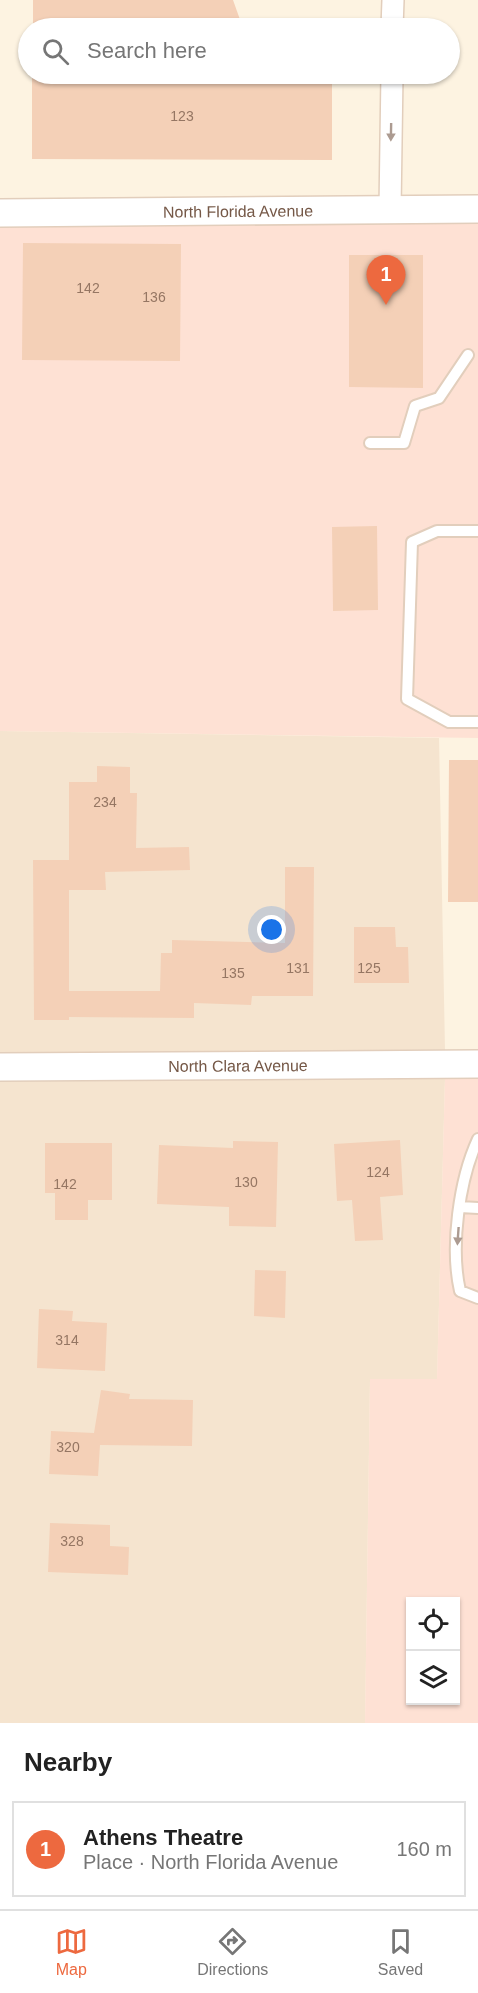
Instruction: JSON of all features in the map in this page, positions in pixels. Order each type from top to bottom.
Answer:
[{"type":"street","points":[[392,18],[393,0]]},
{"type":"street","points":[[390,209],[392,84]]},
{"type":"street","name":"North Florida Avenue","points":[[0,213],[478,209]]},
{"type":"street","name":"North Clara Avenue","points":[[0,1067],[478,1064]]},
{"type":"lane","points":[[370,443],[404,443],[415,406],[440,398],[468,355]]},
{"type":"lane","points":[[478,531],[437,531],[411,542],[406,699],[449,722],[478,722]]},
{"type":"lane","points":[[478,1139],[464,1175],[456,1272],[460,1291],[478,1298]]},
{"type":"lane","points":[[460,1207],[478,1208]]},
{"type":"shaded area","points":[[478,223],[478,738],[0,731],[0,227]]},
{"type":"shaded area","points":[[0,731],[439,738],[445,1050],[0,1053]]},
{"type":"shaded area","points":[[445,1078],[437,1380],[370,1379],[365,1723],[0,1723],[0,1081]]},
{"type":"shaded area","points":[[445,1078],[478,1078],[478,1723],[365,1723],[370,1379],[437,1379]]},
{"type":"building","points":[[33,0],[233,0],[239,18],[33,18]]},
{"type":"building","points":[[32,84],[332,84],[332,160],[32,159]]},
{"type":"building","points":[[23,243],[181,244],[180,361],[22,360]]},
{"type":"building","points":[[349,255],[423,255],[423,388],[349,387]]},
{"type":"building","points":[[377,526],[378,610],[333,611],[332,527]]},
{"type":"building","points":[[449,760],[478,760],[478,902],[448,902]]},
{"type":"building","points":[[97,766],[130,767],[130,793],[137,793],[136,848],[189,847],[190,870],[105,872],[106,890],[69,890],[69,991],[160,991],[161,953],[172,953],[172,940],[285,943],[285,867],[314,867],[313,996],[252,996],[251,1005],[194,1003],[194,1018],[69,1017],[69,1020],[34,1020],[33,860],[69,860],[69,782],[97,782]]},
{"type":"building","points":[[354,927],[395,927],[396,947],[408,947],[409,983],[354,983]]},
{"type":"building","points":[[400,1140],[403,1195],[380,1197],[383,1240],[355,1241],[352,1200],[337,1201],[334,1144]]},
{"type":"building","points":[[233,1141],[278,1142],[276,1227],[229,1226],[229,1207],[157,1204],[159,1145],[233,1148]]},
{"type":"building","points":[[45,1143],[112,1143],[112,1200],[88,1200],[88,1220],[55,1220],[55,1193],[45,1193]]},
{"type":"building","points":[[255,1270],[286,1271],[285,1318],[254,1316]]},
{"type":"building","points":[[39,1309],[73,1311],[72,1321],[107,1323],[105,1371],[37,1368]]},
{"type":"building","points":[[101,1390],[130,1394],[129,1399],[193,1400],[192,1446],[100,1445],[98,1476],[49,1474],[51,1431],[94,1433]]},
{"type":"building","points":[[50,1523],[110,1525],[110,1546],[129,1547],[128,1575],[48,1572]]},
{"type":"place","name":"Athens Theatre","points":[[386,305]]}]
